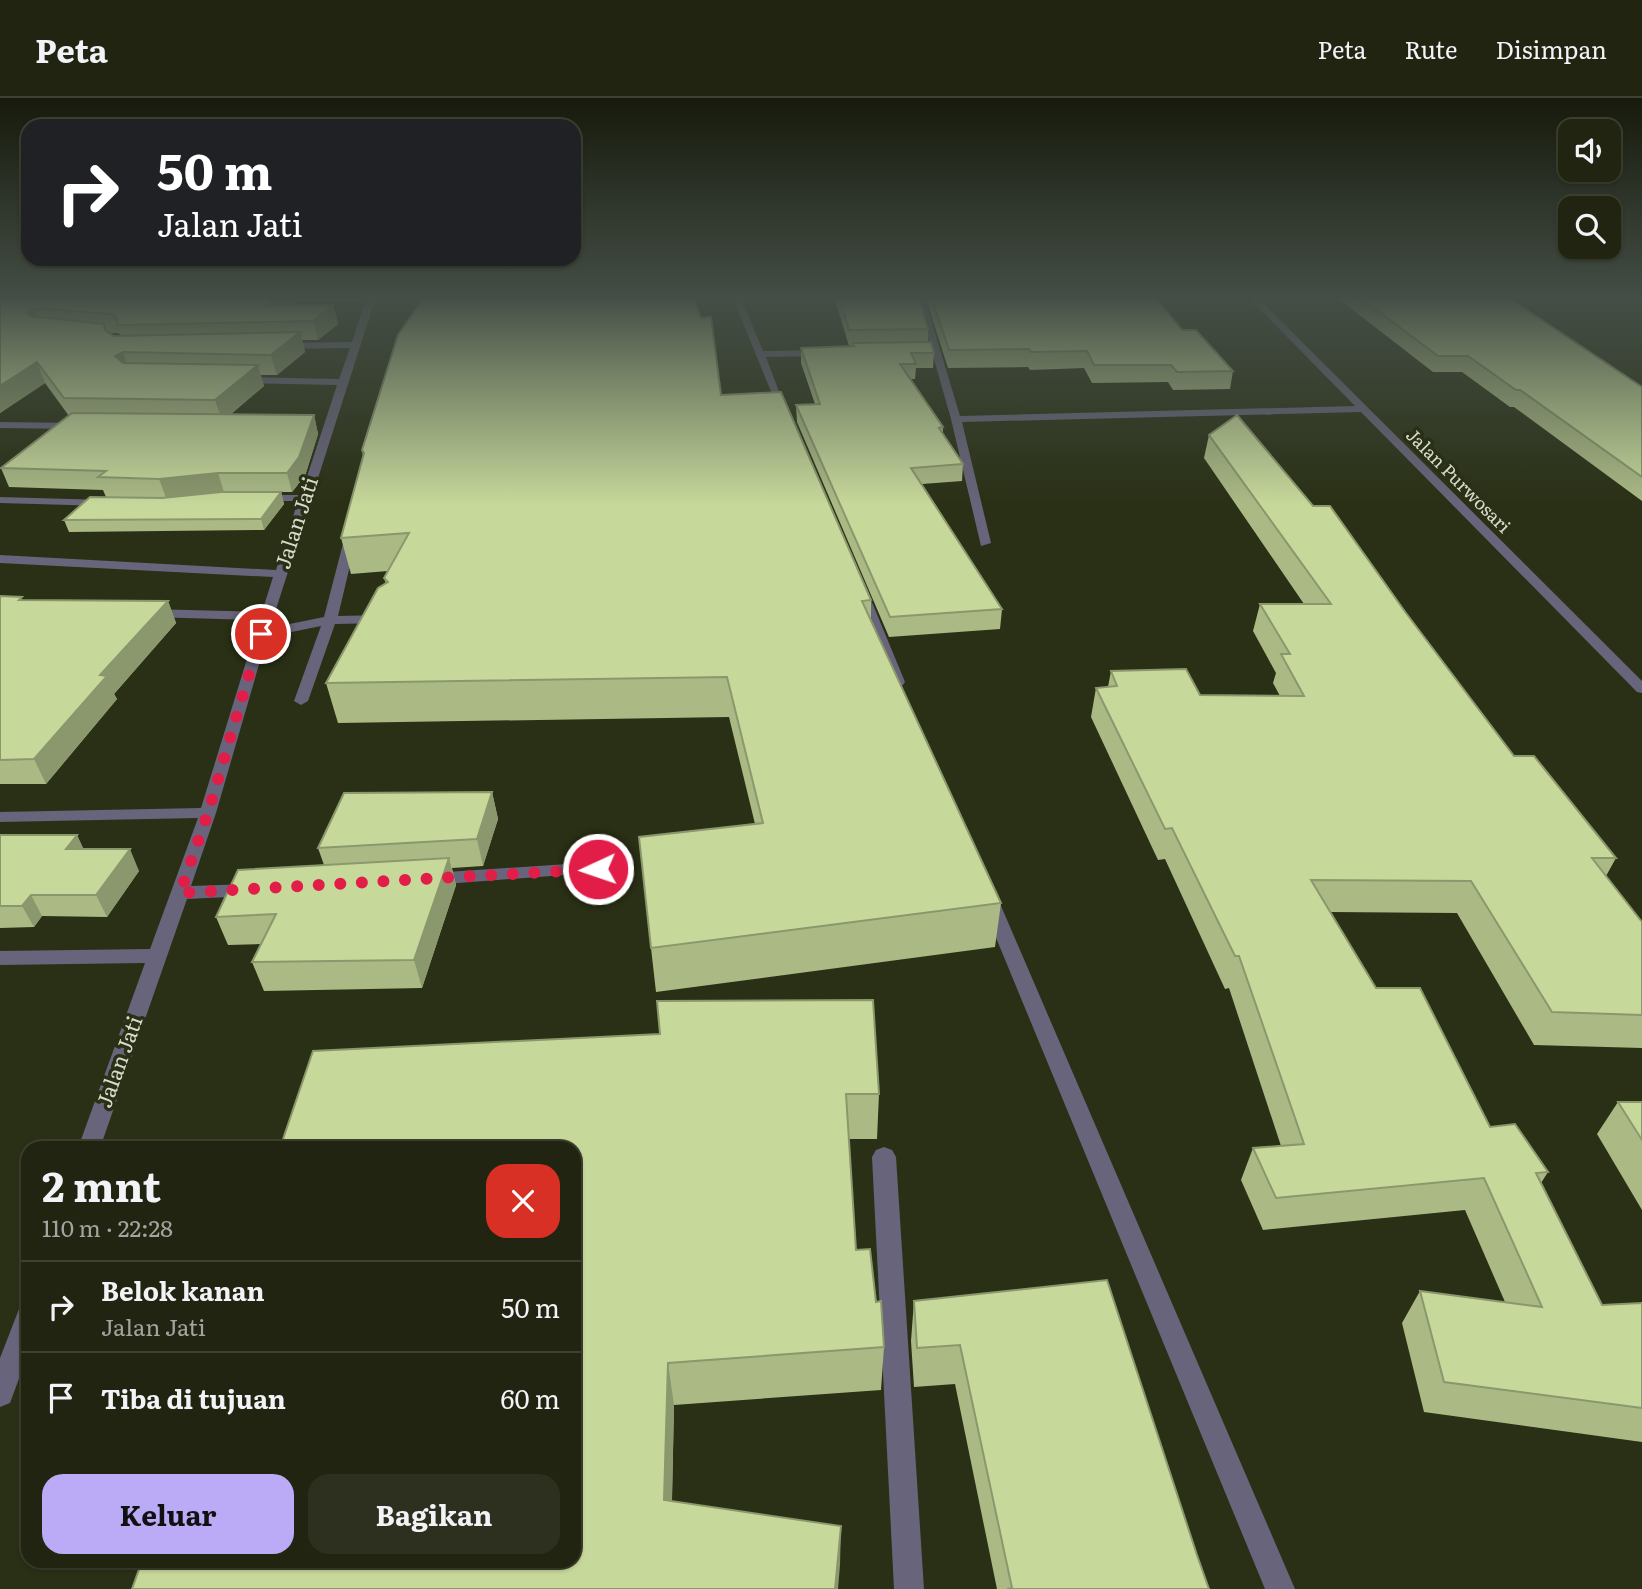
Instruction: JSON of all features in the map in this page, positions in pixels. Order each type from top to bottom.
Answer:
[{"type":"street","name":"Jalan Jati","points":[[92,1141],[208,813],[305,498],[322,428],[347,366]]},
{"type":"street","points":[[765,366],[792,431]]},
{"type":"street","points":[[939,366],[956,419],[985,543]]},
{"type":"street","name":"Jalan Purwosari","points":[[1319,366],[1642,689]]},
{"type":"street","points":[[235,380],[341,383]]},
{"type":"street","points":[[956,419],[1361,409]]},
{"type":"street","points":[[0,425],[93,427]]},
{"type":"street","points":[[251,498],[305,498]]},
{"type":"street","points":[[0,500],[125,503]]},
{"type":"street","points":[[301,701],[330,620],[356,513]]},
{"type":"street","points":[[0,559],[281,574]]},
{"type":"street","points":[[852,572],[906,701]]},
{"type":"street","points":[[134,613],[268,616]]},
{"type":"street","points":[[261,634],[330,620],[388,619]]},
{"type":"street","points":[[0,817],[208,813]]},
{"type":"street","points":[[407,880],[598,869]]},
{"type":"street","points":[[982,881],[1280,1589]]},
{"type":"street","points":[[180,893],[270,888]]},
{"type":"street","points":[[0,958],[158,956]]},
{"type":"street","points":[[884,1157],[909,1589]]},
{"type":"street","points":[[0,1394],[21,1337]]},
{"type":"building","points":[[0,366],[31,366],[0,386]]},
{"type":"building","points":[[40,366],[257,366],[215,400],[64,398]]},
{"type":"building","points":[[388,366],[717,366],[721,395],[781,392],[871,600],[862,601],[1001,903],[651,948],[639,837],[763,823],[727,677],[326,683],[378,588],[388,582],[384,578],[409,533],[341,538],[364,453],[362,450]]},
{"type":"building","points":[[807,366],[901,366],[943,427],[939,428],[963,464],[911,468],[1002,609],[890,617],[796,405],[820,404]]},
{"type":"building","points":[[1171,366],[1228,366],[1233,371],[1177,372]]},
{"type":"building","points":[[1482,366],[1610,366],[1642,387],[1642,477],[1520,390],[1516,390]]},
{"type":"building","points":[[72,413],[314,415],[299,457],[287,473],[218,473],[159,479],[98,477],[106,471],[1,468]]},
{"type":"building","points":[[1237,415],[1313,506],[1330,506],[1406,613],[1514,756],[1534,756],[1616,858],[1592,858],[1642,922],[1642,1015],[1552,1012],[1471,881],[1311,880],[1376,988],[1420,988],[1490,1127],[1515,1124],[1548,1172],[1536,1173],[1602,1305],[1642,1303],[1642,1408],[1444,1382],[1420,1291],[1542,1307],[1484,1178],[1276,1198],[1253,1148],[1304,1144],[1239,956],[1235,956],[1172,828],[1165,829],[1096,688],[1117,686],[1111,671],[1186,669],[1200,695],[1304,696],[1281,654],[1290,654],[1260,604],[1331,604],[1209,435]]},
{"type":"building","points":[[221,492],[281,492],[261,519],[64,520],[90,497],[162,498]]},
{"type":"building","points":[[0,596],[22,597],[19,600],[168,601],[100,675],[107,676],[34,759],[0,760]]},
{"type":"building","points":[[492,792],[477,839],[318,848],[344,793]]},
{"type":"building","points":[[0,835],[77,835],[66,849],[130,849],[96,895],[31,895],[22,906],[0,906]]},
{"type":"building","points":[[449,858],[414,960],[252,962],[276,914],[216,917],[238,870]]},
{"type":"building","points":[[873,1000],[879,1094],[846,1094],[856,1250],[870,1249],[876,1302],[881,1301],[884,1347],[668,1363],[664,1500],[841,1526],[835,1589],[132,1589],[140,1568],[581,1568],[581,1141],[282,1141],[313,1051],[660,1034],[657,1001]]},
{"type":"building","points":[[1618,1102],[1642,1102],[1642,1140]]},
{"type":"building","points":[[1107,1280],[1209,1589],[1007,1589],[1012,1588],[960,1345],[917,1348],[914,1301]]},
{"type":"route","points":[[261,634],[208,813],[180,893],[598,869]]}]
